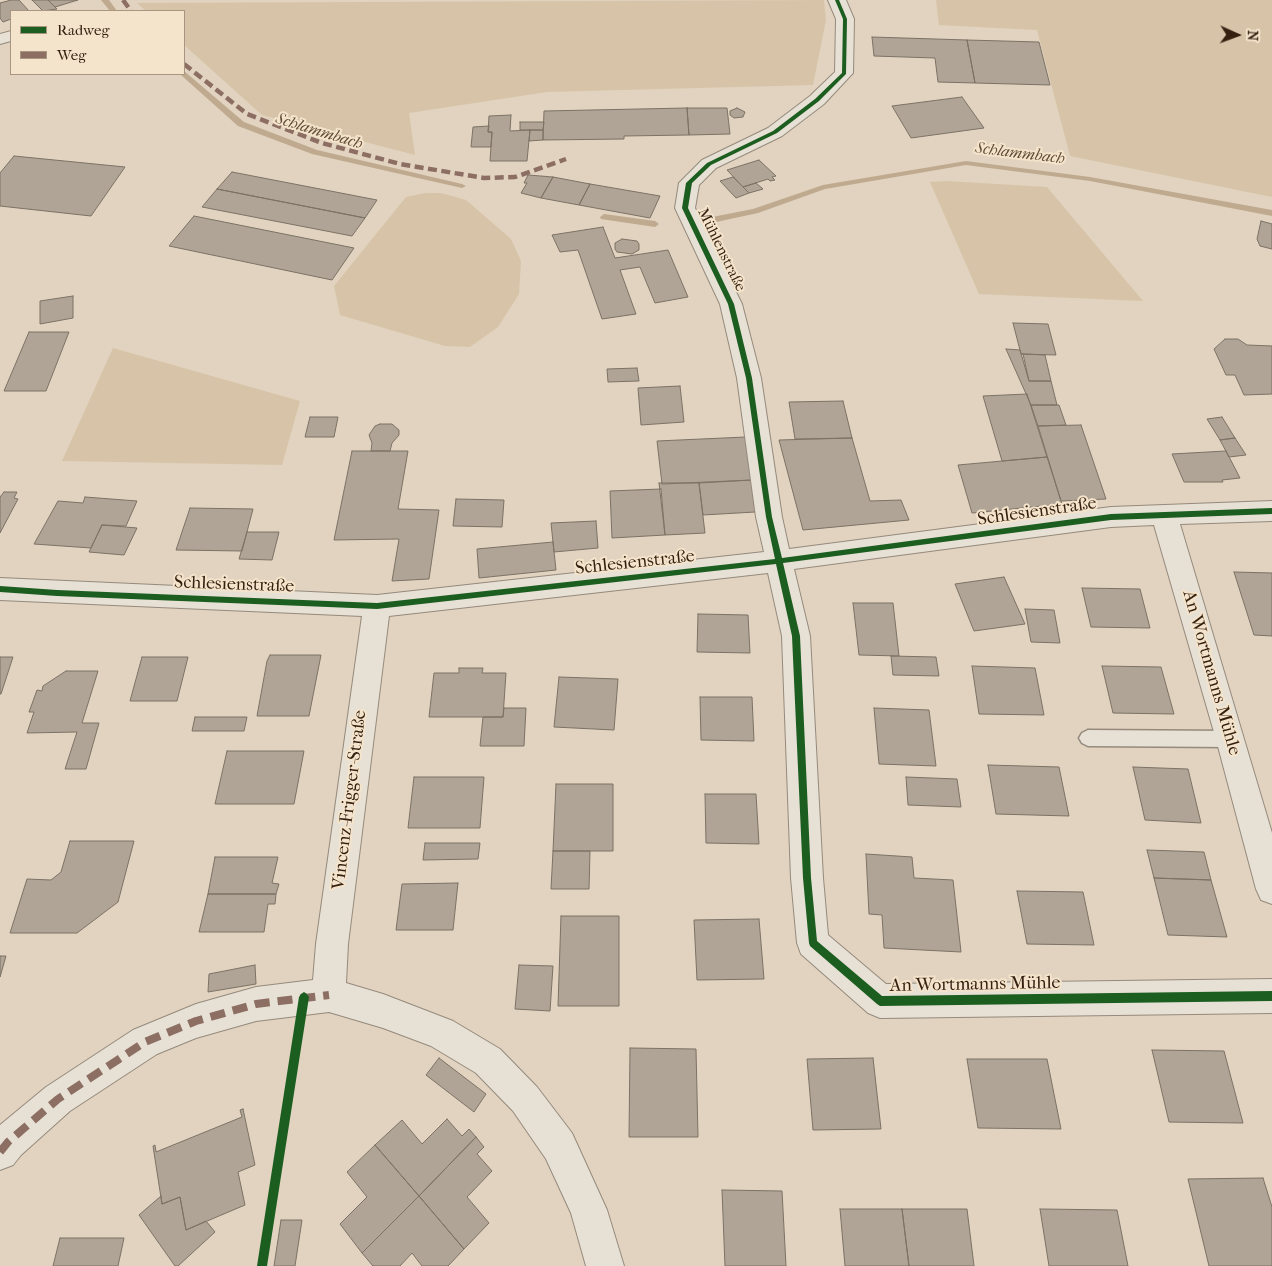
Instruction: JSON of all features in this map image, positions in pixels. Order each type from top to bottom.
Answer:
[{"type":"street","name":"Mühlenstraße","points":[[780,562],[769,517],[749,378],[731,304],[685,208],[689,183],[709,164],[775,132],[817,100],[844,73],[845,19],[837,0]]},
{"type":"street","name":"Schlesienstraße","points":[[0,589],[377,606],[780,562],[1111,517],[1272,511]]},
{"type":"street","name":"An Wortmanns Mühle","points":[[1164,515],[1231,738],[1272,889]]},
{"type":"street","name":"An Wortmanns Mühle","points":[[780,562],[796,636],[807,878],[813,943],[880,1001],[1272,996]]},
{"type":"street","name":"Vincenz-Frigger-Straße","points":[[329,995],[332,944],[377,606]]},
{"type":"street","points":[[0,1152],[8,1142],[58,1099],[145,1042],[196,1020],[256,1004],[329,995],[383,1011],[441,1034],[488,1061],[524,1099],[559,1146],[589,1210],[605,1266]]},
{"type":"lane","points":[[1088,738],[1231,738]]},
{"type":"shaded area","points":[[824,0],[826,20],[813,85],[547,92],[409,113],[415,155],[262,115],[185,46],[185,10],[145,10],[137,3]]},
{"type":"shaded area","points":[[936,0],[1272,0],[1272,197],[1070,156],[1037,30],[939,25]]},
{"type":"shaded area","points":[[947,181],[1047,187],[1143,301],[979,294],[930,182]]},
{"type":"shaded area","points":[[425,193],[441,193],[466,200],[511,239],[521,261],[519,294],[498,327],[470,347],[445,346],[340,315],[334,286],[406,197]]},
{"type":"shaded area","points":[[113,348],[300,401],[282,465],[62,461]]},
{"type":"building","points":[[19,0],[28,10],[10,10],[10,19],[3,22],[0,18],[0,3]]},
{"type":"building","points":[[32,0],[48,0],[57,9],[50,10],[42,10]]},
{"type":"building","points":[[48,0],[78,0],[55,7]]},
{"type":"building","points":[[872,37],[967,40],[975,83],[938,82],[935,58],[874,56]]},
{"type":"building","points":[[967,40],[1039,42],[1050,85],[975,83]]},
{"type":"building","points":[[962,97],[984,128],[911,138],[892,106]]},
{"type":"building","points":[[687,108],[727,108],[730,134],[689,135]]},
{"type":"building","points":[[687,108],[689,135],[624,136],[624,139],[543,140],[544,111]]},
{"type":"building","points":[[737,108],[745,112],[743,117],[734,118],[730,115],[730,111]]},
{"type":"building","points":[[511,115],[510,131],[530,130],[527,161],[490,161],[492,132],[488,132],[489,116]]},
{"type":"building","points":[[520,122],[544,122],[543,130],[520,130]]},
{"type":"building","points":[[489,126],[488,132],[492,132],[491,147],[471,147],[473,127]]},
{"type":"building","points":[[530,130],[543,130],[543,140],[529,141]]},
{"type":"building","points":[[14,156],[125,167],[91,216],[0,206],[0,173]]},
{"type":"building","points":[[759,160],[776,176],[772,177],[775,180],[770,181],[768,179],[743,187],[727,170]]},
{"type":"building","points":[[232,172],[377,200],[365,218],[217,189]]},
{"type":"building","points":[[528,175],[553,177],[541,198],[521,193],[527,183],[524,183]]},
{"type":"building","points":[[553,177],[590,184],[579,205],[541,198]]},
{"type":"building","points":[[733,177],[749,193],[736,198],[720,181]]},
{"type":"building","points":[[756,183],[763,189],[749,193],[743,187]]},
{"type":"building","points":[[590,184],[660,196],[650,218],[579,205]]},
{"type":"building","points":[[217,189],[365,218],[352,236],[202,207]]},
{"type":"building","points":[[194,216],[354,248],[332,280],[169,246]]},
{"type":"building","points":[[1261,221],[1272,224],[1272,249],[1260,246],[1257,239]]},
{"type":"building","points":[[603,227],[615,258],[668,250],[688,297],[655,303],[640,267],[620,270],[636,314],[602,319],[578,250],[560,252],[552,235]]},
{"type":"building","points":[[622,239],[637,241],[639,250],[632,254],[617,252],[615,243]]},
{"type":"building","points":[[73,296],[73,318],[40,324],[40,301]]},
{"type":"building","points":[[1013,323],[1048,324],[1056,355],[1021,354]]},
{"type":"building","points":[[29,332],[69,332],[46,391],[4,391]]},
{"type":"building","points":[[1225,339],[1238,339],[1247,345],[1272,346],[1272,394],[1244,395],[1235,375],[1226,375],[1214,349]]},
{"type":"building","points":[[1006,349],[1020,350],[1029,381],[1051,381],[1057,405],[1031,405]]},
{"type":"building","points":[[1023,354],[1045,355],[1051,381],[1029,381]]},
{"type":"building","points":[[637,368],[639,381],[608,382],[607,369]]},
{"type":"building","points":[[680,386],[684,422],[641,425],[638,388]]},
{"type":"building","points":[[1027,394],[1047,457],[1002,461],[983,396]]},
{"type":"building","points":[[843,401],[852,438],[795,439],[789,402]]},
{"type":"building","points":[[1031,405],[1059,405],[1066,425],[1038,426]]},
{"type":"building","points":[[310,417],[338,417],[334,437],[305,437]]},
{"type":"building","points":[[1222,417],[1235,438],[1220,440],[1207,419]]},
{"type":"building","points":[[392,424],[399,430],[399,435],[392,443],[390,451],[371,451],[372,443],[369,435],[375,426]]},
{"type":"building","points":[[1081,425],[1106,499],[1061,501],[1038,426]]},
{"type":"building","points":[[746,437],[752,480],[662,484],[657,441]]},
{"type":"building","points":[[852,438],[870,501],[901,500],[909,520],[803,530],[779,440]]},
{"type":"building","points":[[1235,438],[1246,455],[1229,457],[1220,440]]},
{"type":"building","points":[[352,451],[408,451],[398,509],[439,510],[429,579],[392,581],[399,539],[334,540]]},
{"type":"building","points":[[1226,451],[1240,478],[1222,480],[1223,482],[1184,482],[1172,454]]},
{"type":"building","points":[[1047,457],[1062,504],[972,513],[958,465]]},
{"type":"building","points":[[752,480],[755,512],[703,515],[699,483]]},
{"type":"building","points":[[659,483],[699,483],[705,533],[665,535]]},
{"type":"building","points":[[661,489],[665,535],[612,538],[610,491]]},
{"type":"building","points":[[4,492],[17,492],[14,498],[18,499],[0,533],[0,497]]},
{"type":"building","points":[[85,497],[137,501],[126,526],[102,525],[91,548],[34,544],[58,501],[83,503]]},
{"type":"building","points":[[456,499],[504,500],[502,527],[453,526]]},
{"type":"building","points":[[190,508],[253,509],[242,551],[176,550]]},
{"type":"building","points":[[596,521],[598,548],[554,552],[551,523]]},
{"type":"building","points":[[102,525],[137,528],[124,555],[89,552]]},
{"type":"building","points":[[247,532],[279,532],[272,560],[239,559]]},
{"type":"building","points":[[553,542],[556,570],[479,578],[477,549]]},
{"type":"building","points":[[1234,572],[1272,573],[1272,636],[1254,635]]},
{"type":"building","points":[[1004,577],[1025,624],[974,631],[955,584]]},
{"type":"building","points":[[1082,588],[1140,589],[1150,628],[1091,627]]},
{"type":"building","points":[[853,603],[893,603],[899,656],[859,655]]},
{"type":"building","points":[[1025,609],[1054,610],[1060,643],[1031,642]]},
{"type":"building","points":[[698,614],[748,615],[750,653],[697,652]]},
{"type":"building","points":[[270,655],[321,655],[309,716],[257,716],[267,661]]},
{"type":"building","points":[[891,656],[936,657],[939,676],[893,675]]},
{"type":"building","points":[[0,657],[13,657],[1,694],[0,694]]},
{"type":"building","points":[[142,657],[188,657],[177,701],[130,701]]},
{"type":"building","points":[[972,666],[1035,668],[1044,715],[979,714]]},
{"type":"building","points":[[1102,666],[1161,667],[1174,714],[1113,713]]},
{"type":"building","points":[[459,668],[483,668],[482,673],[506,673],[503,717],[429,717],[434,673],[459,673]]},
{"type":"building","points":[[66,671],[98,671],[82,723],[99,723],[86,769],[65,769],[77,732],[27,733],[34,712],[29,712],[37,690],[42,691],[43,686]]},
{"type":"building","points":[[559,677],[618,679],[614,730],[554,727]]},
{"type":"building","points":[[700,697],[752,697],[754,741],[701,740]]},
{"type":"building","points":[[504,708],[526,708],[524,746],[480,746],[483,717],[503,717]]},
{"type":"building","points":[[874,708],[929,710],[936,766],[879,764]]},
{"type":"building","points":[[195,717],[247,717],[244,731],[192,731]]},
{"type":"building","points":[[227,751],[304,751],[294,804],[215,804]]},
{"type":"building","points":[[988,765],[1059,767],[1069,816],[996,814]]},
{"type":"building","points":[[1133,767],[1188,769],[1201,823],[1145,820]]},
{"type":"building","points":[[414,777],[484,777],[480,828],[408,828]]},
{"type":"building","points":[[906,777],[957,779],[961,807],[908,805]]},
{"type":"building","points":[[556,784],[613,784],[613,851],[553,851]]},
{"type":"building","points":[[705,794],[756,794],[759,844],[706,843]]},
{"type":"building","points":[[70,841],[134,841],[118,902],[77,933],[10,933],[27,879],[51,880],[61,872]]},
{"type":"building","points":[[425,843],[480,843],[478,859],[423,860]]},
{"type":"building","points":[[1147,850],[1204,852],[1211,880],[1154,878]]},
{"type":"building","points":[[553,851],[590,851],[589,889],[551,889]]},
{"type":"building","points":[[866,854],[912,857],[914,878],[953,880],[961,952],[884,948],[882,915],[869,914]]},
{"type":"building","points":[[215,857],[278,857],[272,883],[279,884],[276,894],[208,894]]},
{"type":"building","points":[[1154,878],[1211,880],[1227,937],[1168,935]]},
{"type":"building","points":[[458,883],[453,930],[396,930],[402,884]]},
{"type":"building","points":[[1017,891],[1083,892],[1094,945],[1027,944]]},
{"type":"building","points":[[208,894],[276,894],[275,904],[268,904],[264,932],[199,932]]},
{"type":"building","points":[[561,916],[619,916],[619,1006],[558,1006]]},
{"type":"building","points":[[759,919],[764,979],[697,980],[694,920]]},
{"type":"building","points":[[0,956],[6,956],[0,977]]},
{"type":"building","points":[[255,965],[256,984],[208,992],[209,974]]},
{"type":"building","points":[[519,965],[553,966],[550,1011],[515,1009]]},
{"type":"building","points":[[630,1048],[696,1049],[698,1137],[629,1137]]},
{"type":"building","points":[[1152,1050],[1224,1051],[1243,1123],[1169,1122]]},
{"type":"building","points":[[439,1058],[486,1094],[474,1112],[426,1075]]},
{"type":"building","points":[[873,1058],[881,1129],[813,1130],[807,1059]]},
{"type":"building","points":[[967,1059],[1047,1059],[1061,1129],[978,1128]]},
{"type":"building","points":[[243,1109],[255,1165],[238,1172],[245,1205],[186,1230],[180,1197],[162,1204],[153,1146],[155,1145],[156,1152],[242,1117],[240,1110]]},
{"type":"building","points":[[447,1119],[462,1136],[469,1129],[476,1137],[419,1196],[375,1145],[402,1120],[422,1144]]},
{"type":"building","points":[[476,1137],[484,1147],[477,1154],[492,1171],[467,1197],[489,1223],[464,1249],[419,1196]]},
{"type":"building","points":[[375,1145],[419,1196],[362,1253],[340,1224],[367,1197],[347,1172]]},
{"type":"building","points":[[1263,1178],[1272,1207],[1272,1266],[1209,1266],[1188,1179]]},
{"type":"building","points":[[722,1190],[782,1191],[786,1266],[725,1266]]},
{"type":"building","points":[[161,1196],[162,1204],[180,1197],[186,1230],[206,1221],[215,1232],[178,1266],[175,1266],[139,1215]]},
{"type":"building","points":[[419,1196],[464,1249],[448,1266],[422,1266],[412,1253],[400,1266],[373,1266],[362,1253]]},
{"type":"building","points":[[840,1209],[902,1209],[909,1266],[845,1266]]},
{"type":"building","points":[[902,1209],[967,1209],[974,1266],[909,1266]]},
{"type":"building","points":[[1040,1209],[1117,1210],[1128,1266],[1049,1266]]},
{"type":"building","points":[[281,1220],[302,1220],[295,1266],[274,1266]]},
{"type":"building","points":[[60,1238],[124,1238],[118,1266],[53,1266]]},
{"type":"waterway","name":"Schlammbach","points":[[105,0],[113,10]]},
{"type":"waterway","name":"Schlammbach","points":[[185,74],[241,124],[315,152],[462,186]]},
{"type":"waterway","name":"Schlammbach","points":[[707,221],[755,211],[823,187],[966,163],[1090,179],[1272,213]]},
{"type":"waterway","name":"Schlammbach","points":[[604,217],[655,224]]},
{"type":"marked path","points":[[123,0],[130,10]]},
{"type":"marked path","points":[[185,65],[247,114],[322,143],[400,164],[484,178],[515,177],[566,159]]},
{"type":"marked path","points":[[0,1152],[8,1142],[58,1099],[145,1042],[196,1021],[256,1004],[329,995]]},
{"type":"cycle path","points":[[837,0],[845,19],[844,73],[817,100],[775,132],[709,164],[689,183],[685,208],[731,304],[749,378],[769,517],[796,636],[807,878],[813,943],[880,1001],[1272,996]]},
{"type":"cycle path","points":[[0,589],[377,606],[780,561],[1111,517],[1272,511]]},
{"type":"cycle path","points":[[262,1266],[304,997]]}]
